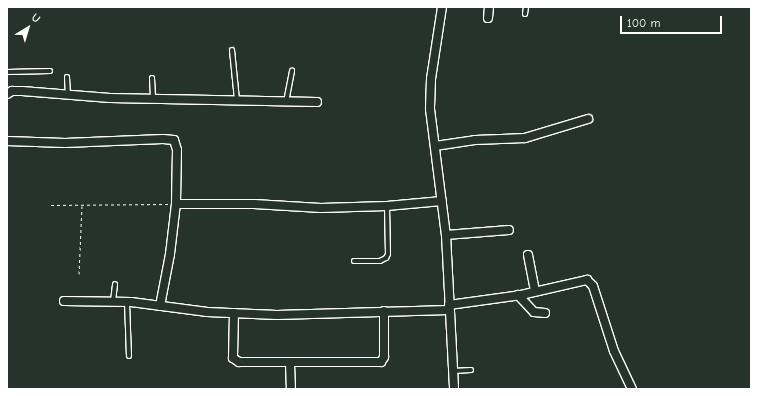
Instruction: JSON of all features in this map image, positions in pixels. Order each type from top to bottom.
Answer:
[{"type":"street","points":[[442,7],[430,94],[430,109],[446,235],[454,389]]},
{"type":"street","points":[[488,18],[489,7]]},
{"type":"street","points":[[7,94],[12,91],[22,91],[110,98],[317,102]]},
{"type":"street","points":[[435,146],[480,140],[525,138],[588,119]]},
{"type":"street","points":[[7,141],[65,143],[151,139],[174,140],[177,150],[176,204],[170,254],[160,306]]},
{"type":"street","points":[[176,204],[254,204],[321,208],[387,206],[442,201]]},
{"type":"street","points":[[446,235],[509,230]]},
{"type":"street","points":[[528,255],[536,292]]},
{"type":"street","points":[[64,301],[127,302],[234,313],[277,315],[384,311],[449,307],[536,292],[583,280],[590,282],[622,370],[632,389]]},
{"type":"street","points":[[518,295],[532,310],[537,313],[545,313]]},
{"type":"street","points":[[234,313],[233,352],[236,360],[243,363],[382,362],[384,357],[384,311]]},
{"type":"street","points":[[290,363],[291,389]]},
{"type":"lane","points":[[525,14],[526,7]]},
{"type":"lane","points":[[232,50],[237,100]]},
{"type":"lane","points":[[7,72],[50,71]]},
{"type":"lane","points":[[286,102],[292,71]]},
{"type":"lane","points":[[67,77],[68,94]]},
{"type":"lane","points":[[152,78],[152,99]]},
{"type":"lane","points":[[354,262],[380,261],[386,258],[388,254],[387,206]]},
{"type":"lane","points":[[113,302],[115,284]]},
{"type":"lane","points":[[127,302],[129,356]]},
{"type":"lane","points":[[453,371],[471,370]]},
{"type":"path","points":[[51,205],[176,204]]},
{"type":"path","points":[[79,274],[82,205]]}]
